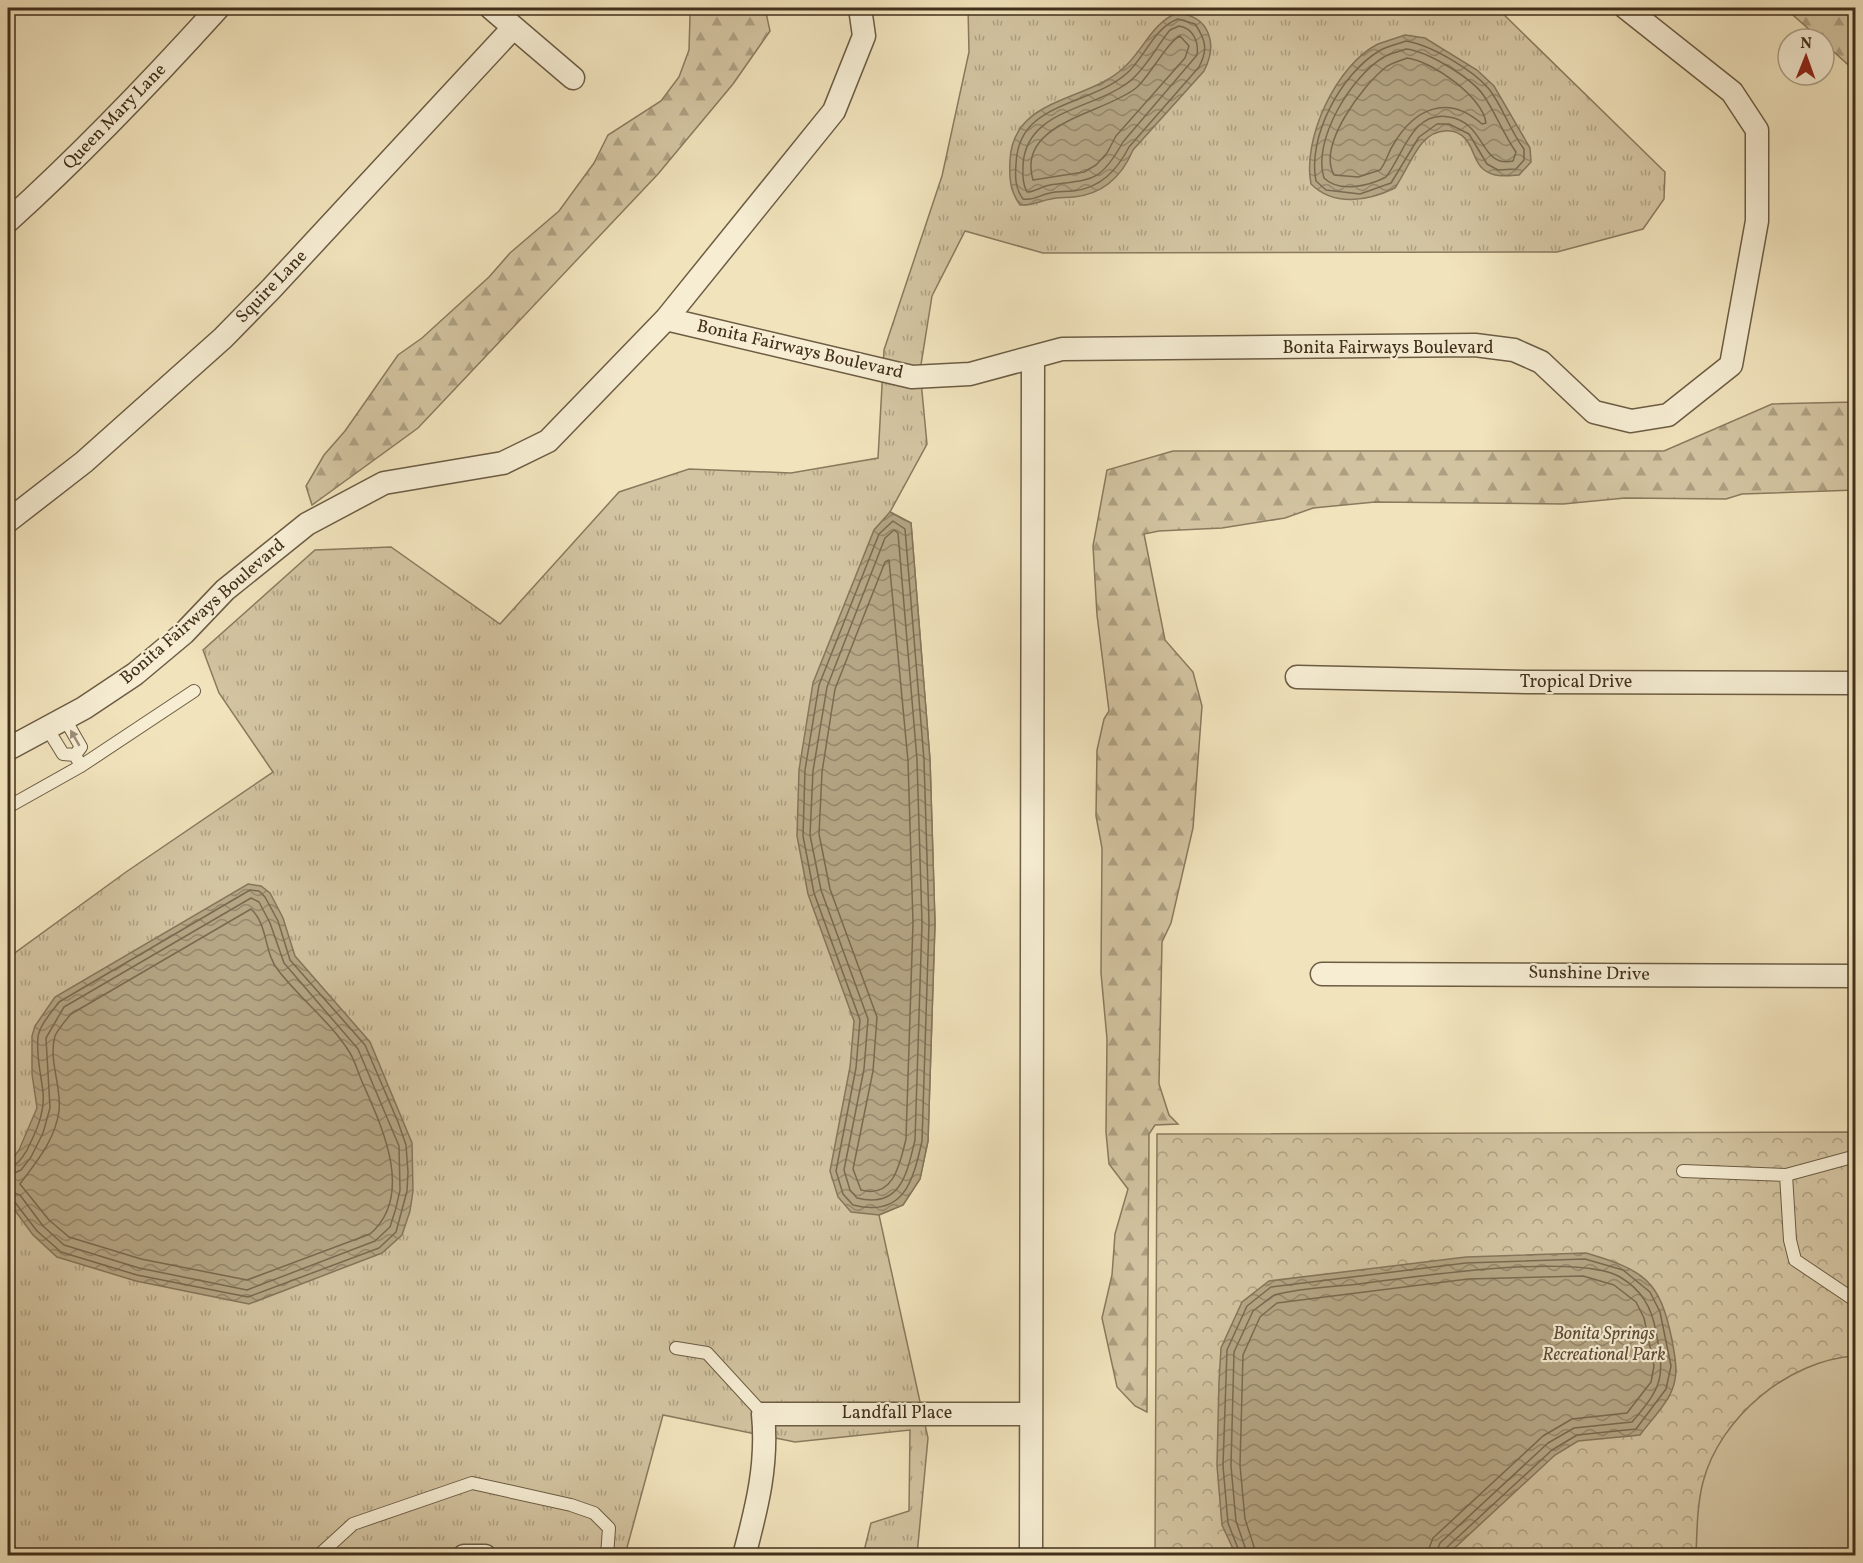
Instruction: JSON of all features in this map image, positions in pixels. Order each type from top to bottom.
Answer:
[{"type":"street","name":"Queen Mary Lane","points":[[8,221],[149,83],[218,8]]},
{"type":"street","points":[[491,8],[573,78]]},
{"type":"street","name":"Bonita Fairways Boulevard","points":[[8,749],[56,724],[135,674],[184,633],[225,590],[307,524],[384,483],[503,463],[548,441],[666,319],[834,111],[864,36],[860,8]]},
{"type":"street","name":"Bonita Fairways Boulevard","points":[[666,319],[912,377],[970,374],[1062,350],[1475,345],[1514,350],[1541,362],[1594,412],[1631,421],[1668,415],[1731,365],[1756,221],[1757,130],[1732,92],[1626,8]]},
{"type":"street","name":"Squire Lane","points":[[8,521],[84,462],[223,338],[271,290],[513,28]]},
{"type":"street","points":[[1031,1556],[1033,357]]},
{"type":"street","name":"Tropical Drive","points":[[1297,677],[1528,682],[1856,683]]},
{"type":"street","name":"Sunshine Drive","points":[[1322,974],[1856,976]]},
{"type":"street","points":[[744,1556],[763,1482],[765,1437],[763,1414]]},
{"type":"street","name":"Landfall Place","points":[[763,1414],[1030,1414]]},
{"type":"street","points":[[464,1556],[485,1556]]},
{"type":"lane","points":[[8,807],[78,761],[194,691]]},
{"type":"lane","points":[[56,724],[63,754],[78,761]]},
{"type":"lane","points":[[56,724],[81,747],[78,761]]},
{"type":"lane","points":[[1683,1171],[1786,1175],[1856,1156]]},
{"type":"lane","points":[[1786,1175],[1790,1240],[1795,1260],[1856,1301]]},
{"type":"lane","points":[[676,1348],[707,1353],[763,1414]]},
{"type":"lane","points":[[318,1556],[352,1524],[472,1483],[560,1502],[594,1513],[609,1528],[607,1556]]},
{"type":"green space","points":[[686,8],[765,8],[770,31],[733,84],[658,174],[418,428],[312,505],[306,486],[324,455],[345,431],[398,355],[422,338],[489,277],[510,253],[559,211],[594,163],[608,135],[661,101],[679,77],[689,50],[690,15]]},
{"type":"green space","points":[[968,8],[1497,8],[1665,172],[1664,199],[1643,229],[1557,252],[1043,253],[965,231],[932,296],[920,371],[927,444],[890,512],[911,523],[930,760],[935,923],[928,1141],[920,1179],[903,1205],[879,1215],[928,1438],[917,1555],[863,1555],[871,1523],[909,1511],[910,1430],[795,1442],[663,1415],[625,1555],[18,1555],[8,1527],[8,958],[126,872],[273,772],[219,693],[203,650],[315,550],[391,547],[500,624],[619,492],[689,469],[791,473],[878,458],[884,350],[942,176],[969,52]]},
{"type":"green space","points":[[1785,8],[1855,8],[1855,71],[1836,54],[1836,27],[1806,27]]},
{"type":"green space","points":[[1855,402],[1855,490],[1742,494],[1726,499],[1625,498],[1563,504],[1375,502],[1313,508],[1285,518],[1222,528],[1159,531],[1144,534],[1165,640],[1193,672],[1202,706],[1193,828],[1171,923],[1162,942],[1159,1084],[1169,1115],[1178,1124],[1155,1125],[1149,1134],[1147,1412],[1135,1406],[1117,1387],[1102,1318],[1112,1275],[1115,1234],[1128,1189],[1109,1164],[1106,1132],[1107,1039],[1101,973],[1102,848],[1096,816],[1097,750],[1104,719],[1109,711],[1097,615],[1093,546],[1107,470],[1173,451],[1664,451],[1772,404]]},
{"type":"green space","name":"Bonita Springs Recreational Park","points":[[1855,1132],[1855,1555],[1155,1556],[1157,1134]]},
{"type":"green space","points":[[1855,1356],[1855,1555],[1696,1555],[1698,1509],[1703,1482],[1712,1458],[1725,1435],[1741,1415],[1782,1380],[1806,1368],[1830,1360]]},
{"type":"water","points":[[1177,13],[1197,20],[1208,33],[1210,51],[1204,71],[1133,150],[1117,176],[1103,188],[1084,195],[1020,205],[1012,189],[1010,161],[1014,141],[1023,125],[1036,113],[1052,104],[1104,81],[1120,71],[1135,56],[1153,31]]},
{"type":"water","points":[[1405,35],[1425,38],[1477,70],[1494,86],[1530,148],[1531,162],[1519,175],[1500,176],[1487,172],[1478,163],[1464,138],[1453,131],[1446,131],[1433,134],[1422,143],[1395,188],[1385,193],[1363,199],[1341,199],[1320,191],[1311,184],[1312,146],[1317,125],[1336,86],[1363,54],[1378,44]]},
{"type":"water","points":[[890,512],[911,523],[930,760],[935,923],[928,1141],[920,1179],[903,1205],[879,1215],[851,1212],[838,1197],[830,1171],[850,1067],[854,1021],[808,894],[797,836],[799,770],[813,683],[874,530]]},
{"type":"water","points":[[248,884],[261,886],[270,893],[283,918],[295,956],[370,1042],[412,1143],[413,1191],[410,1211],[402,1235],[382,1253],[249,1304],[136,1281],[57,1257],[33,1235],[8,1201],[8,1165],[19,1150],[37,1108],[32,1074],[32,1036],[35,1026],[55,997]]},
{"type":"water","points":[[1586,1253],[1636,1272],[1646,1280],[1662,1303],[1675,1359],[1674,1384],[1666,1402],[1640,1435],[1578,1441],[1555,1455],[1447,1555],[1236,1555],[1222,1525],[1217,1466],[1219,1381],[1221,1348],[1242,1302],[1269,1281],[1466,1257]]}]
